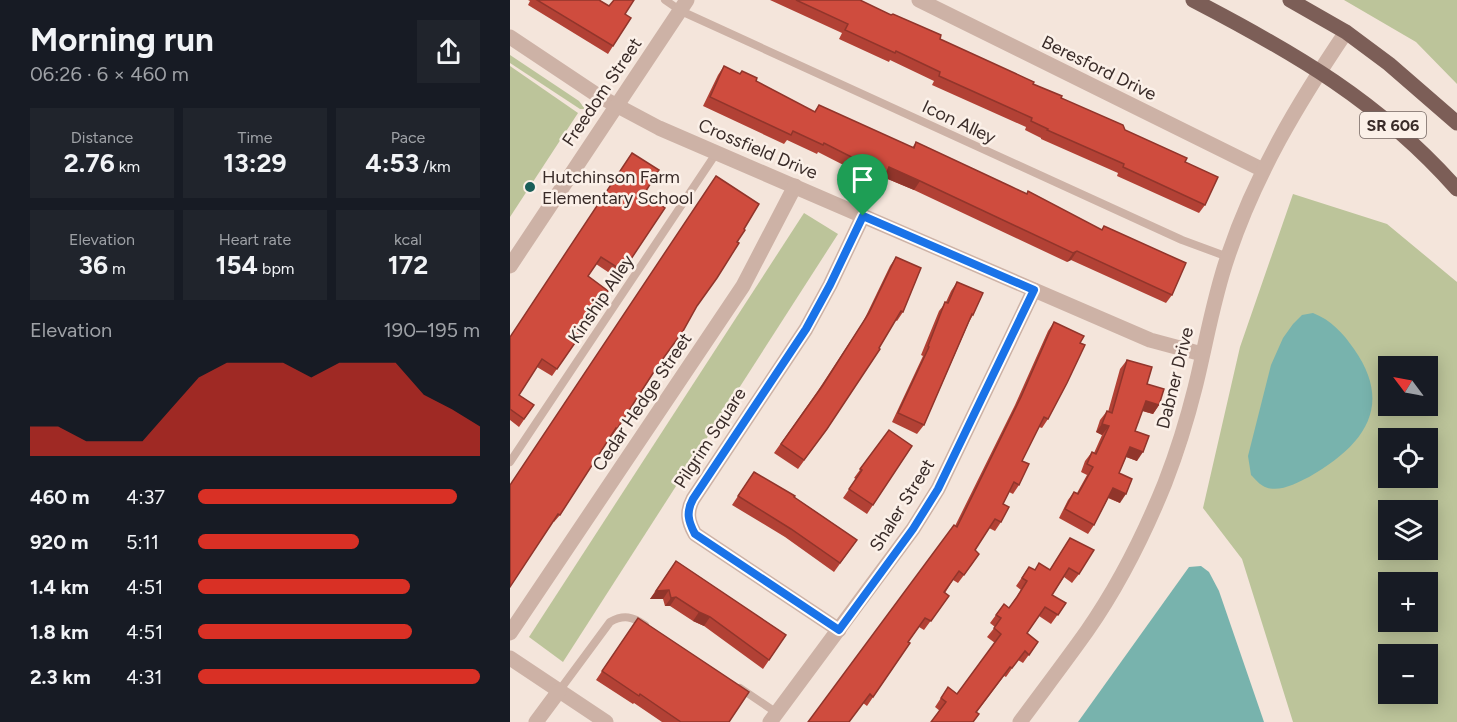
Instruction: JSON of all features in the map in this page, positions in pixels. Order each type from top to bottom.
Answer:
[{"type":"main road","name":"SR 606","points":[[1193,0],[1245,27],[1320,71],[1365,102],[1408,138],[1457,189]]},
{"type":"main road","name":"SR 606","points":[[1290,0],[1346,32],[1389,64],[1457,123]]},
{"type":"street","name":"Beresford Drive","points":[[919,0],[1263,170]]},
{"type":"street","name":"Freedom Street","points":[[510,266],[684,5]]},
{"type":"street","name":"Dabner Drive","points":[[1020,722],[1087,630],[1120,578],[1140,540],[1165,483],[1182,434],[1216,296],[1240,223],[1263,170],[1290,118],[1346,32]]},
{"type":"street","name":"Crossfield Drive","points":[[510,37],[616,106],[1150,340],[1202,354]]},
{"type":"street","name":"Cedar Hedge Street","points":[[510,633],[743,286],[795,186]]},
{"type":"street","name":"Pilgrim Square","points":[[839,630],[695,534],[689,524],[688,515],[693,499],[806,329],[863,216]]},
{"type":"street","name":"Shaler Street","points":[[774,717],[913,529],[938,489],[1034,290]]},
{"type":"street","points":[[510,658],[606,722]]},
{"type":"street","points":[[536,722],[559,691]]},
{"type":"lane","name":"Icon Alley","points":[[665,0],[684,5],[1182,240],[1228,257]]},
{"type":"lane","name":"Kinship Alley","points":[[510,462],[717,152]]},
{"type":"lane","points":[[559,691],[610,622],[626,616],[636,619],[655,631]]},
{"type":"lane","points":[[730,681],[774,717]]},
{"type":"green space","points":[[1344,0],[1457,0],[1457,84],[1416,42]]},
{"type":"green space","points":[[510,55],[579,101],[585,109],[580,109],[510,63]]},
{"type":"green space","points":[[510,66],[578,113],[510,217]]},
{"type":"green space","points":[[1293,194],[1387,224],[1457,282],[1457,722],[1293,722],[1242,559],[1203,508],[1240,347]]},
{"type":"green space","points":[[804,213],[838,234],[563,662],[529,637]]},
{"type":"water","points":[[1313,313],[1336,328],[1354,349],[1366,370],[1372,389],[1372,407],[1367,424],[1357,439],[1328,465],[1288,486],[1270,489],[1261,485],[1251,475],[1248,456],[1271,365],[1283,338],[1302,315]]},
{"type":"water","points":[[1201,566],[1209,572],[1219,591],[1264,722],[1078,722],[1189,567]]},
{"type":"building","points":[[537,0],[599,0],[609,6],[614,0],[634,0],[625,14],[631,18],[613,46]]},
{"type":"building","points":[[796,0],[860,0],[941,35],[940,39],[1034,82],[1033,84],[1062,96],[1061,98],[1123,125],[1125,130],[1187,158],[1185,162],[1218,177],[1205,205],[1123,167],[1124,164],[1047,130],[1031,121],[1032,118],[939,76],[940,72],[845,30],[848,24]]},
{"type":"building","points":[[724,66],[740,74],[742,71],[757,78],[756,81],[815,112],[819,105],[914,148],[916,142],[1027,194],[1028,191],[1102,230],[1104,226],[1186,263],[1172,295],[1077,251],[1073,253],[889,167],[887,172],[872,165],[871,167],[824,143],[823,145],[793,131],[791,135],[710,97]]},
{"type":"building","points":[[632,153],[659,170],[644,194],[665,208],[623,271],[601,257],[588,276],[608,291],[557,369],[542,359],[519,395],[534,405],[524,419],[510,409],[510,337]]},
{"type":"building","points":[[716,176],[759,204],[737,242],[739,243],[683,331],[510,587],[510,485]]},
{"type":"building","points":[[896,257],[921,268],[903,312],[901,311],[880,349],[804,460],[781,444],[823,385],[869,313]]},
{"type":"building","points":[[957,282],[983,293],[924,425],[898,413],[929,347],[945,302],[948,303]]},
{"type":"building","points":[[1054,322],[1084,336],[1080,343],[1085,345],[1048,419],[1044,417],[1022,461],[1029,464],[1019,485],[1014,482],[1003,504],[1009,507],[1001,522],[995,519],[975,550],[979,554],[964,575],[959,571],[944,592],[949,596],[931,621],[925,618],[873,697],[870,694],[849,722],[808,722],[954,525],[957,527],[1021,397]]},
{"type":"building","points":[[1127,360],[1152,367],[1147,384],[1164,389],[1159,405],[1146,401],[1135,431],[1149,436],[1143,452],[1130,447],[1119,473],[1132,479],[1126,494],[1113,488],[1094,525],[1065,509],[1074,492],[1078,494],[1093,467],[1087,464],[1092,452],[1096,454],[1109,426],[1102,424],[1107,411],[1112,413]]},
{"type":"building","points":[[889,430],[912,446],[873,505],[849,489],[862,470],[860,469]]},
{"type":"building","points":[[754,472],[795,496],[857,540],[840,563],[738,496]]},
{"type":"building","points":[[1070,538],[1094,550],[1079,574],[1069,568],[1052,595],[1066,603],[1058,615],[1045,607],[1027,633],[1038,642],[1029,655],[1025,651],[1012,668],[1010,667],[976,712],[979,714],[973,722],[931,722],[946,702],[941,698],[948,687],[957,694],[1001,634],[994,628],[1001,618],[996,615],[1004,604],[1009,608],[1017,597],[1027,581],[1022,578],[1029,567],[1035,570],[1039,563],[1050,570]]},
{"type":"building","points":[[676,561],[786,635],[769,660],[710,617],[676,597],[671,598],[669,590],[656,591]]},
{"type":"building","points":[[638,618],[749,692],[729,722],[681,722],[602,671]]},
{"type":"place","name":"Hutchinson Farm Elementary School","points":[[530,187]]},
{"type":"route","points":[[863,216],[1034,290],[938,489],[913,529],[839,630],[695,534],[689,524],[688,515],[693,499],[806,329],[863,216]]}]
